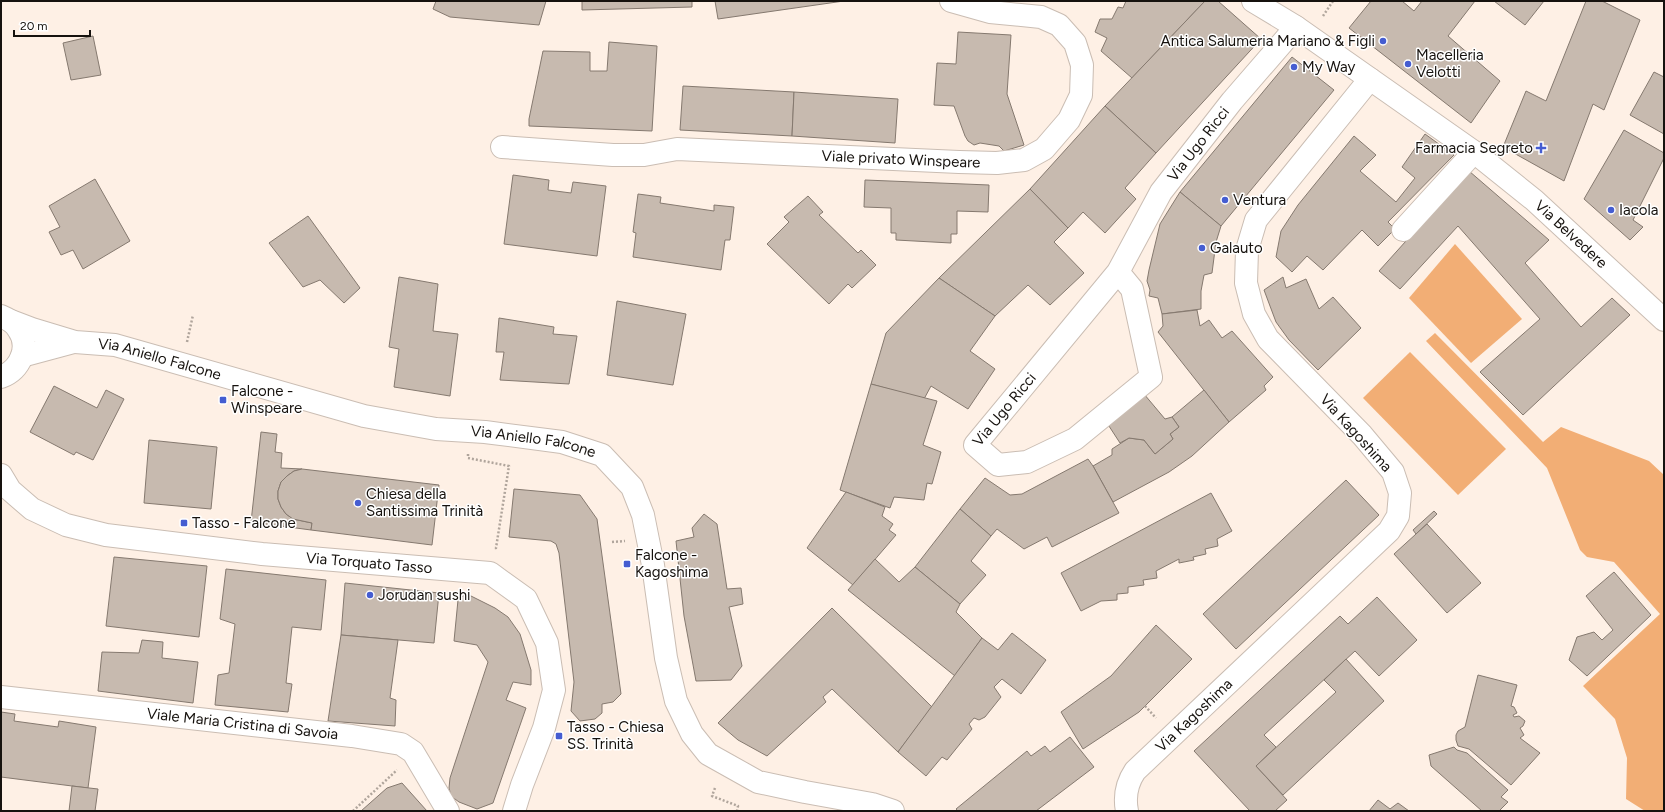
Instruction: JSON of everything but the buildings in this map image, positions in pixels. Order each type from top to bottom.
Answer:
[{"type":"street","name":"Viale privato Winspeare","points":[[502,147],[614,155],[644,155],[677,149],[959,162],[997,163],[1024,160],[1044,148],[1069,120],[1082,95],[1082,65],[1075,42],[1059,25],[1041,17],[990,12],[951,1]]},
{"type":"street","name":"Via Belvedere","points":[[1253,1],[1296,27],[1474,152],[1534,200],[1664,320]]},
{"type":"street","name":"Via Ugo Ricci","points":[[1118,272],[1132,289],[1151,377],[1075,439],[1027,462],[998,465],[975,445],[1118,272],[1161,192],[1232,102],[1296,27]]},
{"type":"street","name":"Via Kagoshima","points":[[1127,811],[1125,798],[1127,788],[1130,779],[1136,771],[1389,531],[1398,516],[1400,493],[1393,472],[1362,435],[1268,339],[1254,314],[1246,283],[1247,250],[1256,220],[1370,79]]},
{"type":"street","points":[[1402,230],[1474,152]]},
{"type":"street","points":[[2,378],[19,363],[22,356],[23,339],[19,329],[6,318]]},
{"type":"street","name":"Via Aniello Falcone","points":[[6,318],[32,329],[75,342],[115,345],[364,416],[436,429],[485,432],[562,442],[602,455],[632,487],[643,515],[653,565],[666,658],[676,701],[692,734],[708,754],[758,782],[872,804],[893,811]]},
{"type":"street","name":"Via Aniello Falcone","points":[[22,356],[75,342]]},
{"type":"street","name":"Via Torquato Tasso","points":[[1,476],[10,490],[32,510],[66,525],[106,535],[262,554],[490,573],[526,599],[547,643],[554,690],[544,728],[522,785],[514,811]]},
{"type":"street","name":"Viale Maria Cristina di Savoia","points":[[1,696],[352,736],[401,744],[413,752],[448,811]]},
{"type":"path","points":[[1323,16],[1333,1]]},
{"type":"path","points":[[188,336],[193,315]]},
{"type":"path","points":[[468,454],[468,458],[508,466],[496,548],[492,547]]},
{"type":"path","points":[[612,542],[629,540]]},
{"type":"path","points":[[354,811],[401,766]]},
{"type":"path","points":[[715,788],[712,796],[738,806],[737,811]]},
{"type":"shaded area","points":[[1455,244],[1522,319],[1471,363],[1409,298]]},
{"type":"shaded area","points":[[1435,333],[1543,442],[1561,427],[1649,461],[1664,475],[1664,811],[1645,811],[1626,799],[1627,758],[1615,719],[1583,686],[1660,614],[1614,562],[1587,557],[1580,550],[1547,468],[1426,341]]},
{"type":"shaded area","points":[[1410,352],[1506,449],[1458,495],[1363,398]]},
{"type":"place","name":"Antica Salumeria Mariano & Figli","points":[[1383,41]]},
{"type":"place","name":"Macelleria Velotti","points":[[1408,64]]},
{"type":"place","name":"My Way","points":[[1294,67]]},
{"type":"place","name":"Farmacia Segreto","points":[[1541,148]]},
{"type":"place","name":"Ventura","points":[[1225,200]]},
{"type":"place","name":"Iacola","points":[[1611,210]]},
{"type":"place","name":"Galauto","points":[[1202,248]]},
{"type":"place","name":"Falcone - Winspeare","points":[[223,400]]},
{"type":"place","name":"Chiesa della Santissima Trinità","points":[[358,503]]},
{"type":"place","name":"Tasso - Falcone","points":[[184,523]]},
{"type":"place","name":"Falcone - Kagoshima","points":[[627,564]]},
{"type":"place","name":"Jorudan sushi","points":[[370,595]]},
{"type":"place","name":"Tasso - Chiesa SS. Trinità","points":[[559,736]]}]
